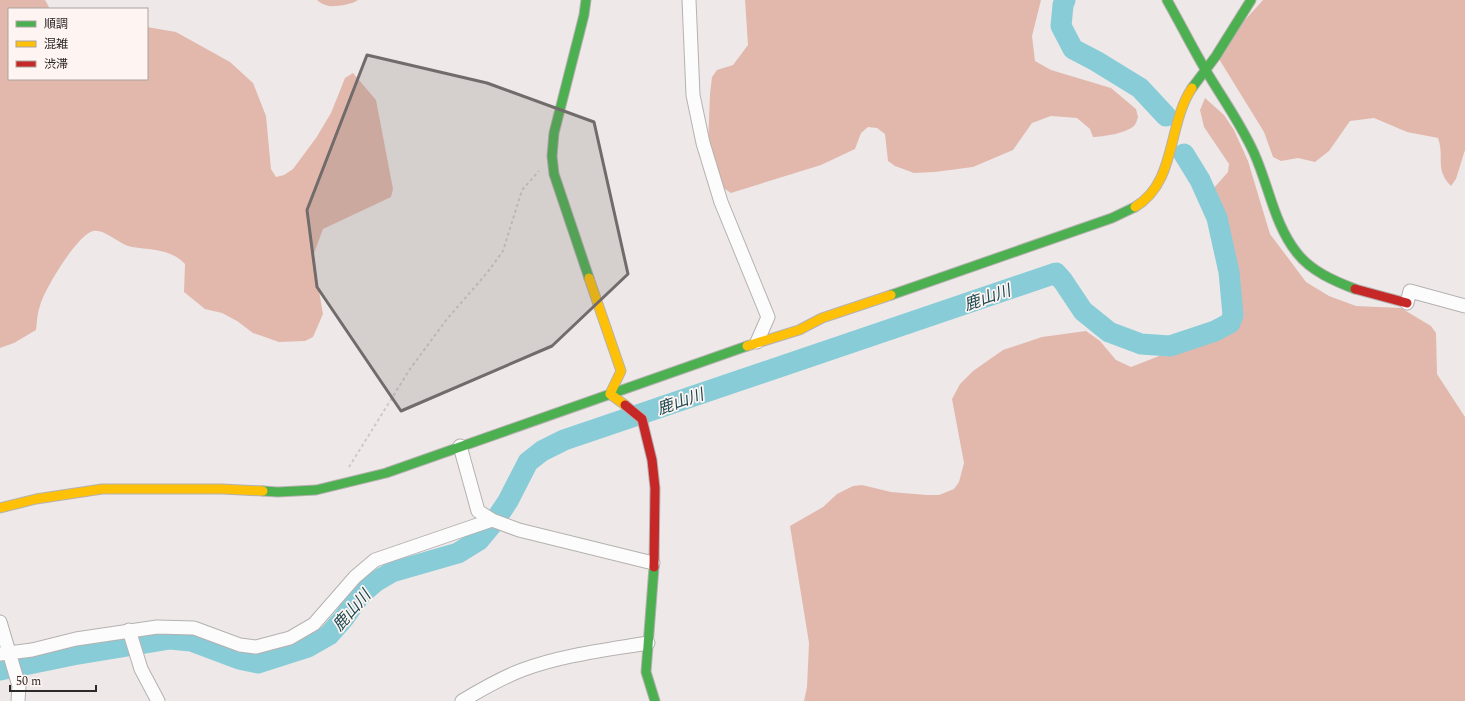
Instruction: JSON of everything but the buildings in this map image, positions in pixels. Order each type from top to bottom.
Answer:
[{"type":"street","points":[[586,0],[584,15],[554,133],[552,156],[554,174],[621,371],[610,394]]},
{"type":"street","points":[[689,0],[692,96],[703,143],[721,202],[768,317],[757,342]]},
{"type":"street","points":[[1167,0],[1206,70],[1224,97],[1241,128],[1262,172],[1281,228],[1298,254],[1306,263],[1326,277],[1349,286],[1406,303],[1410,291],[1465,306]]},
{"type":"street","points":[[0,508],[36,499],[102,489],[222,489],[278,492],[316,490],[386,473],[757,342],[799,330],[822,318],[851,310],[1112,218],[1130,210],[1144,201],[1157,187],[1166,168],[1182,109],[1190,91],[1206,70],[1251,0]]},
{"type":"street","points":[[610,394],[642,419],[652,460],[655,488],[655,534],[646,672],[655,701]]},
{"type":"street","points":[[460,446],[478,512],[492,520],[519,530],[653,562]]},
{"type":"street","points":[[5,653],[32,650],[129,630],[157,627],[194,628],[240,645],[256,648],[290,638],[314,624],[355,577],[375,560],[492,520]]},
{"type":"street","points":[[0,622],[5,653],[19,686],[18,701]]},
{"type":"street","points":[[129,630],[141,669],[158,701]]},
{"type":"street","points":[[462,701],[493,682],[523,670],[563,658],[648,643]]},
{"type":"path","points":[[338,485],[410,369],[447,319],[487,273],[503,251],[522,190],[552,156]]},
{"type":"highlighted area","points":[[367,55],[487,83],[594,122],[628,274],[552,346],[401,411],[317,287],[307,210]]},
{"type":"shaded area","points":[[0,0],[45,0],[49,8],[8,8],[8,80],[148,80],[148,27],[176,32],[230,62],[253,83],[266,116],[271,169],[276,177],[284,175],[293,169],[316,138],[331,113],[345,78],[353,73],[376,100],[393,189],[391,197],[323,229],[313,256],[323,314],[313,337],[305,341],[279,342],[253,333],[237,321],[222,313],[205,309],[184,292],[185,264],[173,255],[160,251],[127,246],[107,234],[93,231],[86,235],[70,252],[54,276],[40,306],[36,330],[14,343],[0,348]]},
{"type":"shaded area","points":[[317,0],[358,0],[340,6],[329,6]]},
{"type":"shaded area","points":[[745,0],[1041,0],[1032,36],[1035,61],[1051,70],[1111,88],[1136,109],[1138,117],[1134,126],[1126,131],[1093,137],[1090,129],[1077,118],[1051,116],[1032,123],[1013,150],[973,167],[914,173],[895,166],[888,161],[885,134],[877,128],[868,127],[861,133],[855,149],[821,165],[731,193],[716,183],[707,169],[710,94],[712,77],[717,70],[733,65],[748,45]]},
{"type":"shaded area","points":[[1263,0],[1465,0],[1465,150],[1456,179],[1451,186],[1446,180],[1441,168],[1441,151],[1438,138],[1407,132],[1374,118],[1350,121],[1329,151],[1315,162],[1298,158],[1281,161],[1273,157],[1264,132],[1219,59],[1244,21]]},
{"type":"shaded area","points":[[1205,98],[1224,115],[1234,130],[1248,161],[1270,234],[1306,282],[1329,296],[1356,306],[1401,308],[1431,326],[1436,333],[1437,374],[1465,417],[1465,701],[804,701],[807,687],[809,643],[790,526],[823,507],[837,494],[853,486],[862,485],[891,492],[927,495],[939,495],[954,489],[959,482],[964,463],[952,399],[960,384],[973,371],[1003,350],[1042,337],[1086,331],[1100,341],[1116,360],[1131,367],[1228,329],[1234,313],[1205,198],[1228,172],[1229,164],[1204,127],[1200,110]]},
{"type":"waterway","name":"鹿山川","points":[[1065,0],[1063,5],[1061,26],[1073,49],[1140,88],[1166,116]]},
{"type":"waterway","name":"鹿山川","points":[[0,670],[73,655],[170,639],[191,641],[239,659],[258,663],[308,647],[329,635],[344,618],[360,595],[375,582],[392,572],[458,553],[479,540],[494,522],[508,501],[528,462],[542,451],[564,440],[1056,273],[1083,311],[1109,332],[1141,344],[1170,346],[1215,331],[1230,323],[1233,315],[1229,272],[1217,218],[1200,180],[1184,154]]},
{"type":"traffic: fast","points":[[586,0],[584,15],[554,133],[552,156],[554,174],[589,278]]},
{"type":"traffic: fast","points":[[1167,0],[1200,61],[1249,142],[1277,217],[1289,242],[1297,253],[1316,270],[1331,279],[1355,289]]},
{"type":"traffic: fast","points":[[1192,88],[1216,56],[1251,0]]},
{"type":"traffic: fast","points":[[891,295],[1112,218],[1135,207]]},
{"type":"traffic: fast","points":[[263,491],[278,492],[316,490],[386,473],[747,346]]},
{"type":"traffic: fast","points":[[654,567],[646,672],[655,701]]},
{"type":"traffic: slow","points":[[1135,207],[1148,196],[1158,183],[1165,168],[1178,119],[1192,88]]},
{"type":"traffic: slow","points":[[589,278],[621,371],[610,394],[625,405]]},
{"type":"traffic: slow","points":[[747,346],[799,330],[822,318],[891,295]]},
{"type":"traffic: slow","points":[[0,508],[36,499],[102,489],[222,489],[263,491]]},
{"type":"traffic: jam","points":[[1355,289],[1407,303]]},
{"type":"traffic: jam","points":[[625,405],[642,419],[652,460],[655,488],[654,567]]}]
